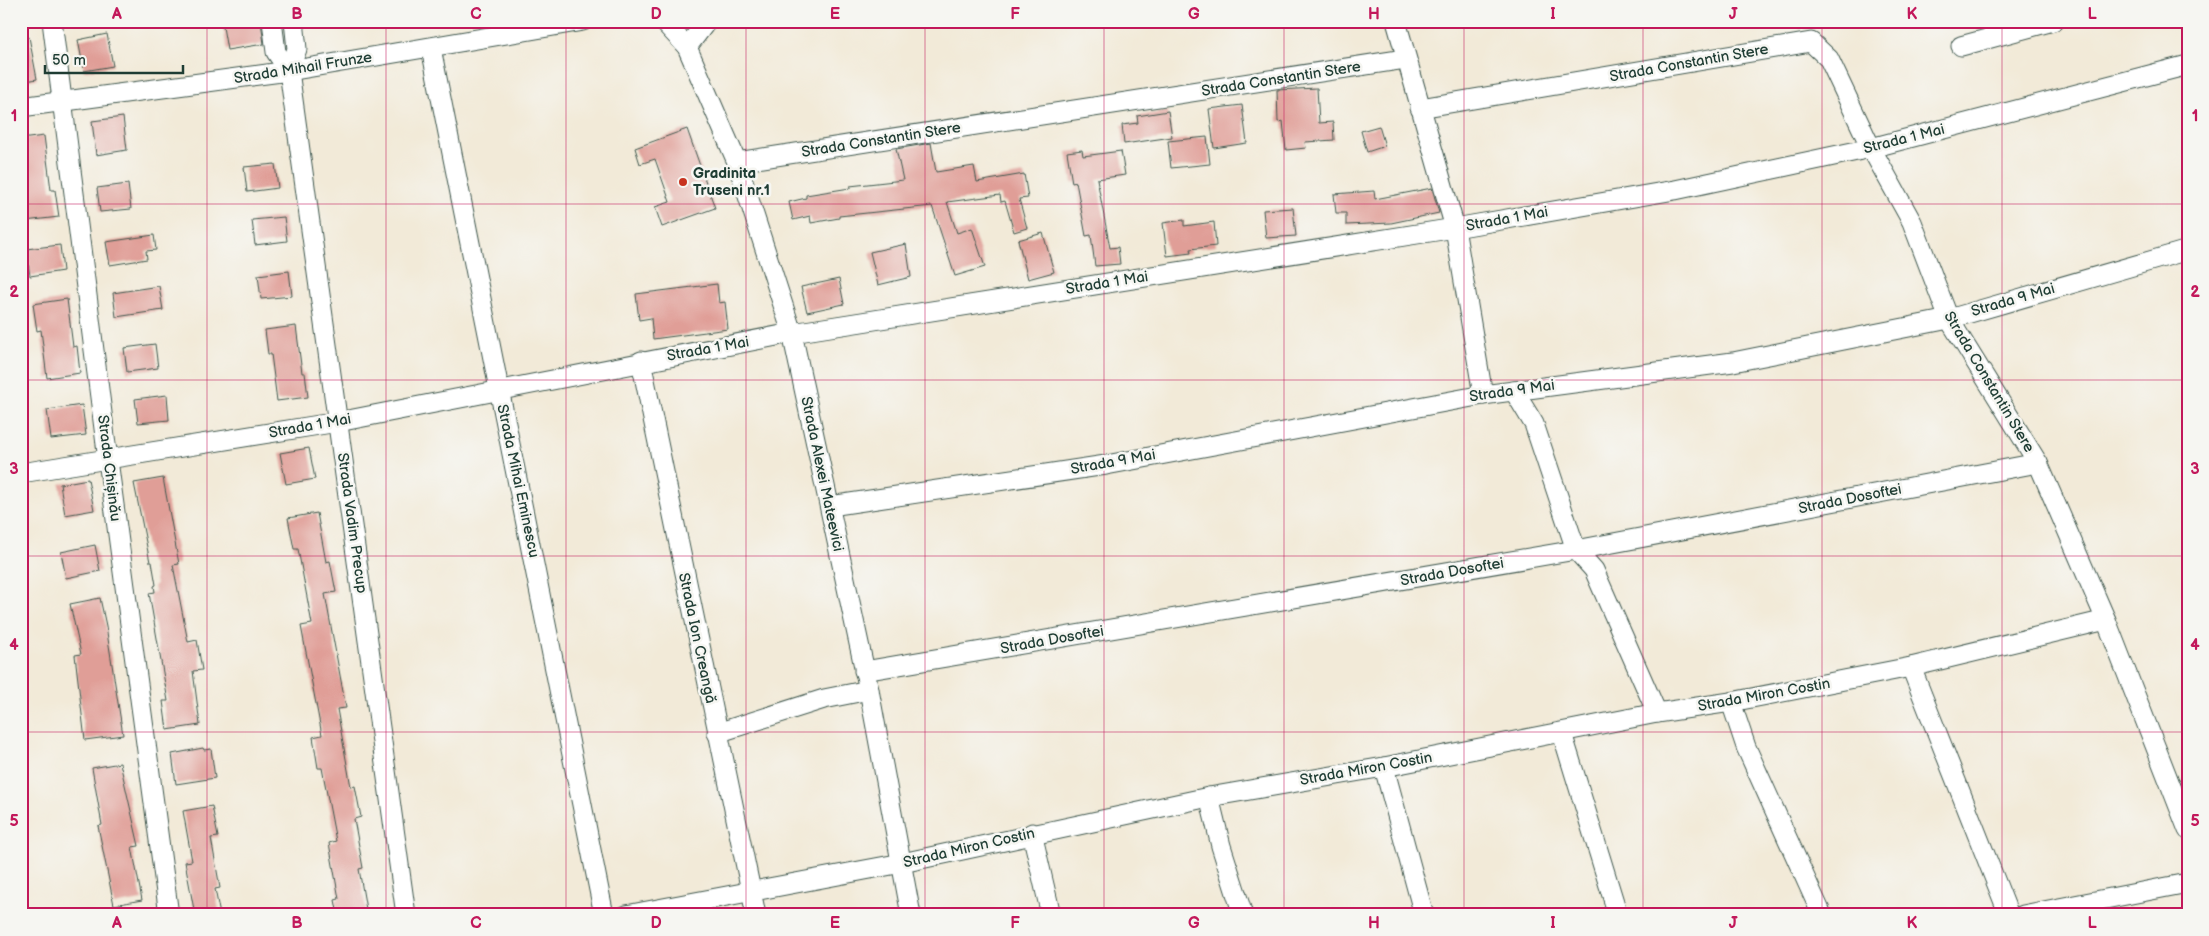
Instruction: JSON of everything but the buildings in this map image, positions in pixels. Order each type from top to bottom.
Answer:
[{"type":"street","name":"Strada Chișinău","points":[[52,21],[169,915]]},
{"type":"street","name":"Strada Vadim Precup","points":[[272,21],[276,52],[289,71],[406,915]]},
{"type":"street","name":"Strada Vadim Precup","points":[[289,71],[297,49],[294,21]]},
{"type":"street","name":"Strada Mihail Frunze","points":[[21,107],[289,71],[583,21]]},
{"type":"street","name":"Strada Alexei Mateevici","points":[[663,21],[687,47],[737,162],[792,333],[869,690],[911,915]]},
{"type":"street","points":[[687,47],[706,21]]},
{"type":"street","points":[[1396,21],[1405,59],[1455,228],[1483,395]]},
{"type":"street","points":[[1961,46],[2053,21]]},
{"type":"street","name":"Strada Constantin Stere","points":[[1420,108],[1811,42],[1829,59],[1871,148],[1912,222],[1949,319],[2038,463],[2106,620],[2188,830]]},
{"type":"street","name":"Strada Mihai Eminescu","points":[[431,48],[604,915]]},
{"type":"street","name":"Strada Constantin Stere","points":[[737,162],[1405,59]]},
{"type":"street","name":"Strada 1 Mai","points":[[21,473],[338,422],[641,361],[792,333],[1455,228],[1674,190],[1871,148],[2188,65]]},
{"type":"street","name":"Strada 9 Mai","points":[[830,506],[1106,464],[1514,390],[1733,362],[1949,319],[2188,250]]},
{"type":"street","name":"Strada Ion Creangă","points":[[641,361],[756,915]]},
{"type":"street","points":[[1514,390],[1534,424],[1576,550],[1594,570],[1657,713]]},
{"type":"street","name":"Strada Dosoftei","points":[[864,671],[1576,550],[2038,463]]},
{"type":"street","name":"Strada Miron Costin","points":[[626,915],[902,863],[1032,833],[1209,797],[1384,767],[1562,734],[1657,713],[1731,702],[1911,667],[2106,620]]},
{"type":"street","points":[[1911,667],[2009,915]]},
{"type":"street","points":[[717,733],[824,700],[869,690]]},
{"type":"street","points":[[1731,702],[1746,747],[1822,915]]},
{"type":"street","points":[[1562,734],[1618,915]]},
{"type":"street","points":[[1384,767],[1424,915]]},
{"type":"street","points":[[1209,797],[1221,846],[1243,915]]},
{"type":"street","points":[[1032,833],[1051,915]]},
{"type":"street","points":[[2023,915],[2188,883]]},
{"type":"place","name":"Gradinita Truseni nr.1","points":[[683,182]]}]
